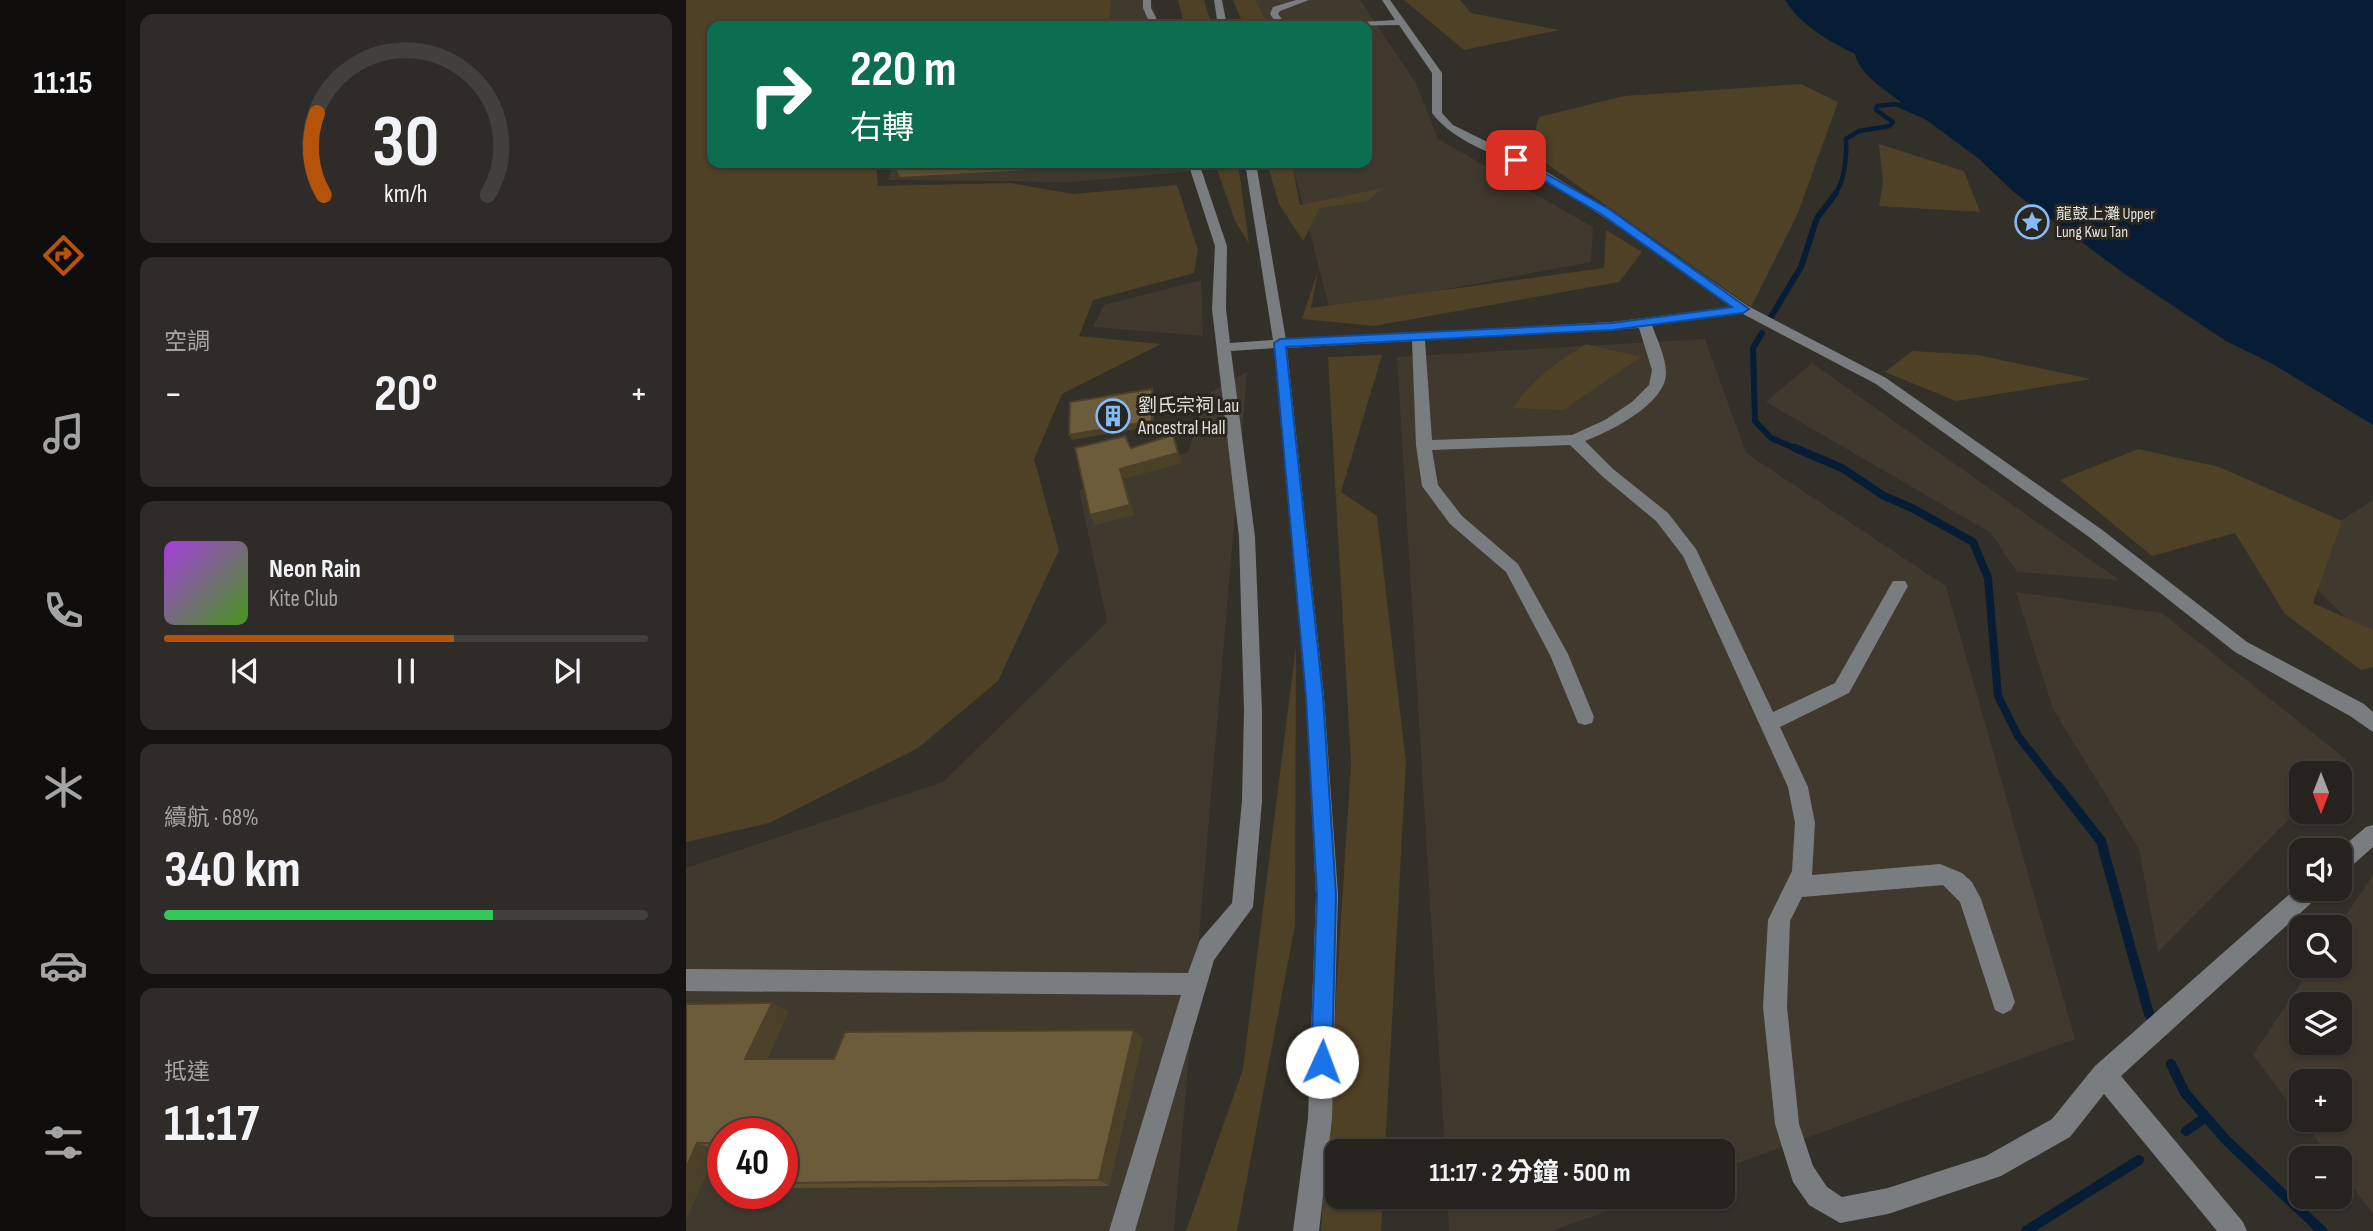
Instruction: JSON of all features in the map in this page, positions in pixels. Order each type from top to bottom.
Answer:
[{"type":"street","points":[[1147,0],[1147,8],[1154,21]]},
{"type":"street","points":[[1218,0],[1222,21]]},
{"type":"street","points":[[1279,21],[1274,14],[1276,9],[1305,0]]},
{"type":"street","points":[[1386,0],[1437,73],[1437,113],[1448,127],[1538,171],[1605,212],[1743,309],[1881,381],[2095,533],[2241,647],[2365,708],[2373,724]]},
{"type":"street","points":[[1372,24],[1399,22]]},
{"type":"street","points":[[1122,1231],[1194,984],[1208,948],[1242,907],[1252,801],[1252,641],[1247,537],[1219,309],[1221,246],[1196,168]]},
{"type":"street","points":[[1251,168],[1280,343],[1315,697],[1327,895],[1320,1118],[1306,1231]]},
{"type":"street","points":[[1225,347],[1599,327],[1743,309]]},
{"type":"street","points":[[1424,445],[1574,440],[1603,428],[1632,410],[1651,393],[1659,376],[1644,322]]},
{"type":"street","points":[[1418,336],[1424,445],[1430,486],[1456,520],[1512,568],[1559,654],[1585,717]]},
{"type":"street","points":[[1574,440],[1608,473],[1662,517],[1690,553],[1798,788],[1805,823],[1803,872],[1779,920],[1775,1007],[1787,1124],[1802,1173],[1818,1196],[1840,1210],[1888,1201],[1992,1167],[2061,1128],[2104,1075],[2298,901]]},
{"type":"street","points":[[1769,723],[1842,688],[1899,586]]},
{"type":"street","points":[[2352,852],[2373,834]]},
{"type":"street","points":[[1796,887],[1940,874],[1953,878],[1964,886],[1970,899],[2003,1002]]},
{"type":"street","points":[[686,980],[1194,984]]},
{"type":"street","points":[[2104,1075],[2234,1231]]},
{"type":"shaded area","points":[[686,0],[1111,0],[1109,21],[707,21],[707,168],[876,168],[878,186],[1011,183],[1073,194],[1177,185],[1198,250],[1194,273],[1093,300],[1079,336],[1161,344],[1062,394],[1034,459],[1059,550],[998,681],[918,748],[769,823],[686,842]]},
{"type":"shaded area","points":[[1095,0],[1151,0],[1158,21],[1101,21]]},
{"type":"shaded area","points":[[1178,0],[1204,0],[1210,21],[1184,21]]},
{"type":"shaded area","points":[[1233,0],[1255,0],[1266,21],[1242,21]]},
{"type":"shaded area","points":[[1250,0],[1360,0],[1416,83],[1438,139],[1593,227],[1591,262],[1330,311],[1293,168],[1372,168],[1372,21],[1255,21]]},
{"type":"shaded area","points":[[1404,0],[1460,0],[1471,13],[1559,30],[1464,50]]},
{"type":"shaded area","points":[[1801,84],[1838,102],[1798,213],[1751,307],[1530,152],[1539,117],[1624,96]]},
{"type":"shaded area","points":[[1879,144],[1964,171],[1980,212],[1879,206],[1883,182]]},
{"type":"shaded area","points":[[892,168],[1207,170],[1071,182],[888,180]]},
{"type":"shaded area","points":[[1217,168],[1239,168],[1249,244],[1235,221]]},
{"type":"shaded area","points":[[1268,168],[1293,168],[1300,205],[1383,188],[1367,201],[1320,208],[1303,241],[1279,204]]},
{"type":"shaded area","points":[[1606,230],[1642,252],[1619,282],[1374,326],[1302,319],[1318,271],[1311,308],[1604,268]]},
{"type":"shaded area","points":[[1201,280],[1203,336],[1093,327],[1104,305]]},
{"type":"shaded area","points":[[1705,339],[1746,453],[1946,586],[2075,1039],[1735,1164],[1735,1139],[1444,1139],[1397,357]]},
{"type":"shaded area","points":[[1586,344],[1641,357],[1563,410],[1513,408],[1528,388],[1546,372]]},
{"type":"shaded area","points":[[1912,351],[1978,355],[2091,379],[1956,401],[1885,372]]},
{"type":"shaded area","points":[[1382,355],[1341,492],[1377,516],[1406,762],[1386,1139],[1327,1139],[1351,763],[1328,357]]},
{"type":"shaded area","points":[[1812,363],[2119,580],[2017,572],[1991,533],[1766,402]]},
{"type":"shaded area","points":[[1247,372],[1174,1231],[686,1231],[686,868],[943,782],[1107,622],[1079,490],[1188,452],[1206,395]]},
{"type":"shaded area","points":[[2138,449],[2219,467],[2342,521],[2313,603],[2373,630],[2373,667],[2361,670],[2285,614],[2235,533],[2152,556],[2060,480]]},
{"type":"shaded area","points":[[2373,500],[2373,644],[2284,558]]},
{"type":"shaded area","points":[[2016,592],[2162,613],[2347,760],[2289,761],[2289,819],[2158,952],[2139,849],[2053,709]]},
{"type":"shaded area","points":[[1296,646],[1295,925],[1237,1231],[1186,1231],[1243,1069]]},
{"type":"shaded area","points":[[2373,875],[2373,1214],[2352,1186],[2352,1146],[2322,1146],[2311,1132],[2352,1132],[2352,1069],[2289,1069],[2289,1103],[2253,1055],[2289,1001],[2289,1055],[2352,1055],[2352,992],[2295,992],[2304,978],[2352,978],[2352,915],[2346,915]]},
{"type":"shaded area","points":[[1325,1169],[1325,1209],[1382,1209],[1381,1231],[1321,1231]]},
{"type":"shaded area","points":[[1448,1209],[1612,1209],[1552,1231],[1449,1231]]},
{"type":"water","points":[[1785,0],[2373,0],[2373,425],[2273,364],[2226,341],[2125,274],[2015,193],[1978,158],[1925,119],[1892,105],[1901,102],[1867,75],[1855,54],[1816,32]]},
{"type":"building","name":"劉氏宗祠 Lau Ancestral Hall","points":[[1152,389],[1152,421],[1069,435],[1070,402]]},
{"type":"building","points":[[1173,435],[1178,453],[1120,469],[1130,505],[1090,515],[1075,448],[1125,436],[1131,448]]},
{"type":"building","points":[[772,1003],[745,1059],[834,1059],[845,1032],[1134,1030],[1099,1180],[798,1183],[798,1118],[707,1118],[707,1143],[697,1143],[686,1168],[686,1004]]},
{"type":"waterway","points":[[1835,194],[1843,175],[1846,139],[1859,131],[1890,126],[1893,122],[1876,110],[1877,106],[1896,104]]},
{"type":"waterway","points":[[1769,320],[1801,267],[1817,218],[1836,193]]},
{"type":"waterway","points":[[1762,333],[1753,348],[1755,421],[1771,438],[1799,450]]},
{"type":"waterway","points":[[1795,448],[1842,468],[1884,496],[1912,508],[1973,542],[1988,578],[1998,696],[2018,736],[2058,787]]},
{"type":"waterway","points":[[2057,785],[2101,841],[2149,1014]]},
{"type":"waterway","points":[[2171,1064],[2185,1093],[2206,1117]]},
{"type":"waterway","points":[[2186,1131],[2206,1117]]},
{"type":"waterway","points":[[2206,1117],[2226,1140],[2322,1231]]},
{"type":"waterway","points":[[2026,1231],[2139,1160]]},
{"type":"place","name":"龍鼓上灘 Upper Lung Kwu Tan","points":[[2032,222]]},
{"type":"place","name":"劉氏宗祠 Lau Ancestral Hall","points":[[1113,416]]},
{"type":"route","points":[[1322,1062],[1327,895],[1315,697],[1280,343],[1612,326],[1743,309],[1605,212],[1516,160]]}]
